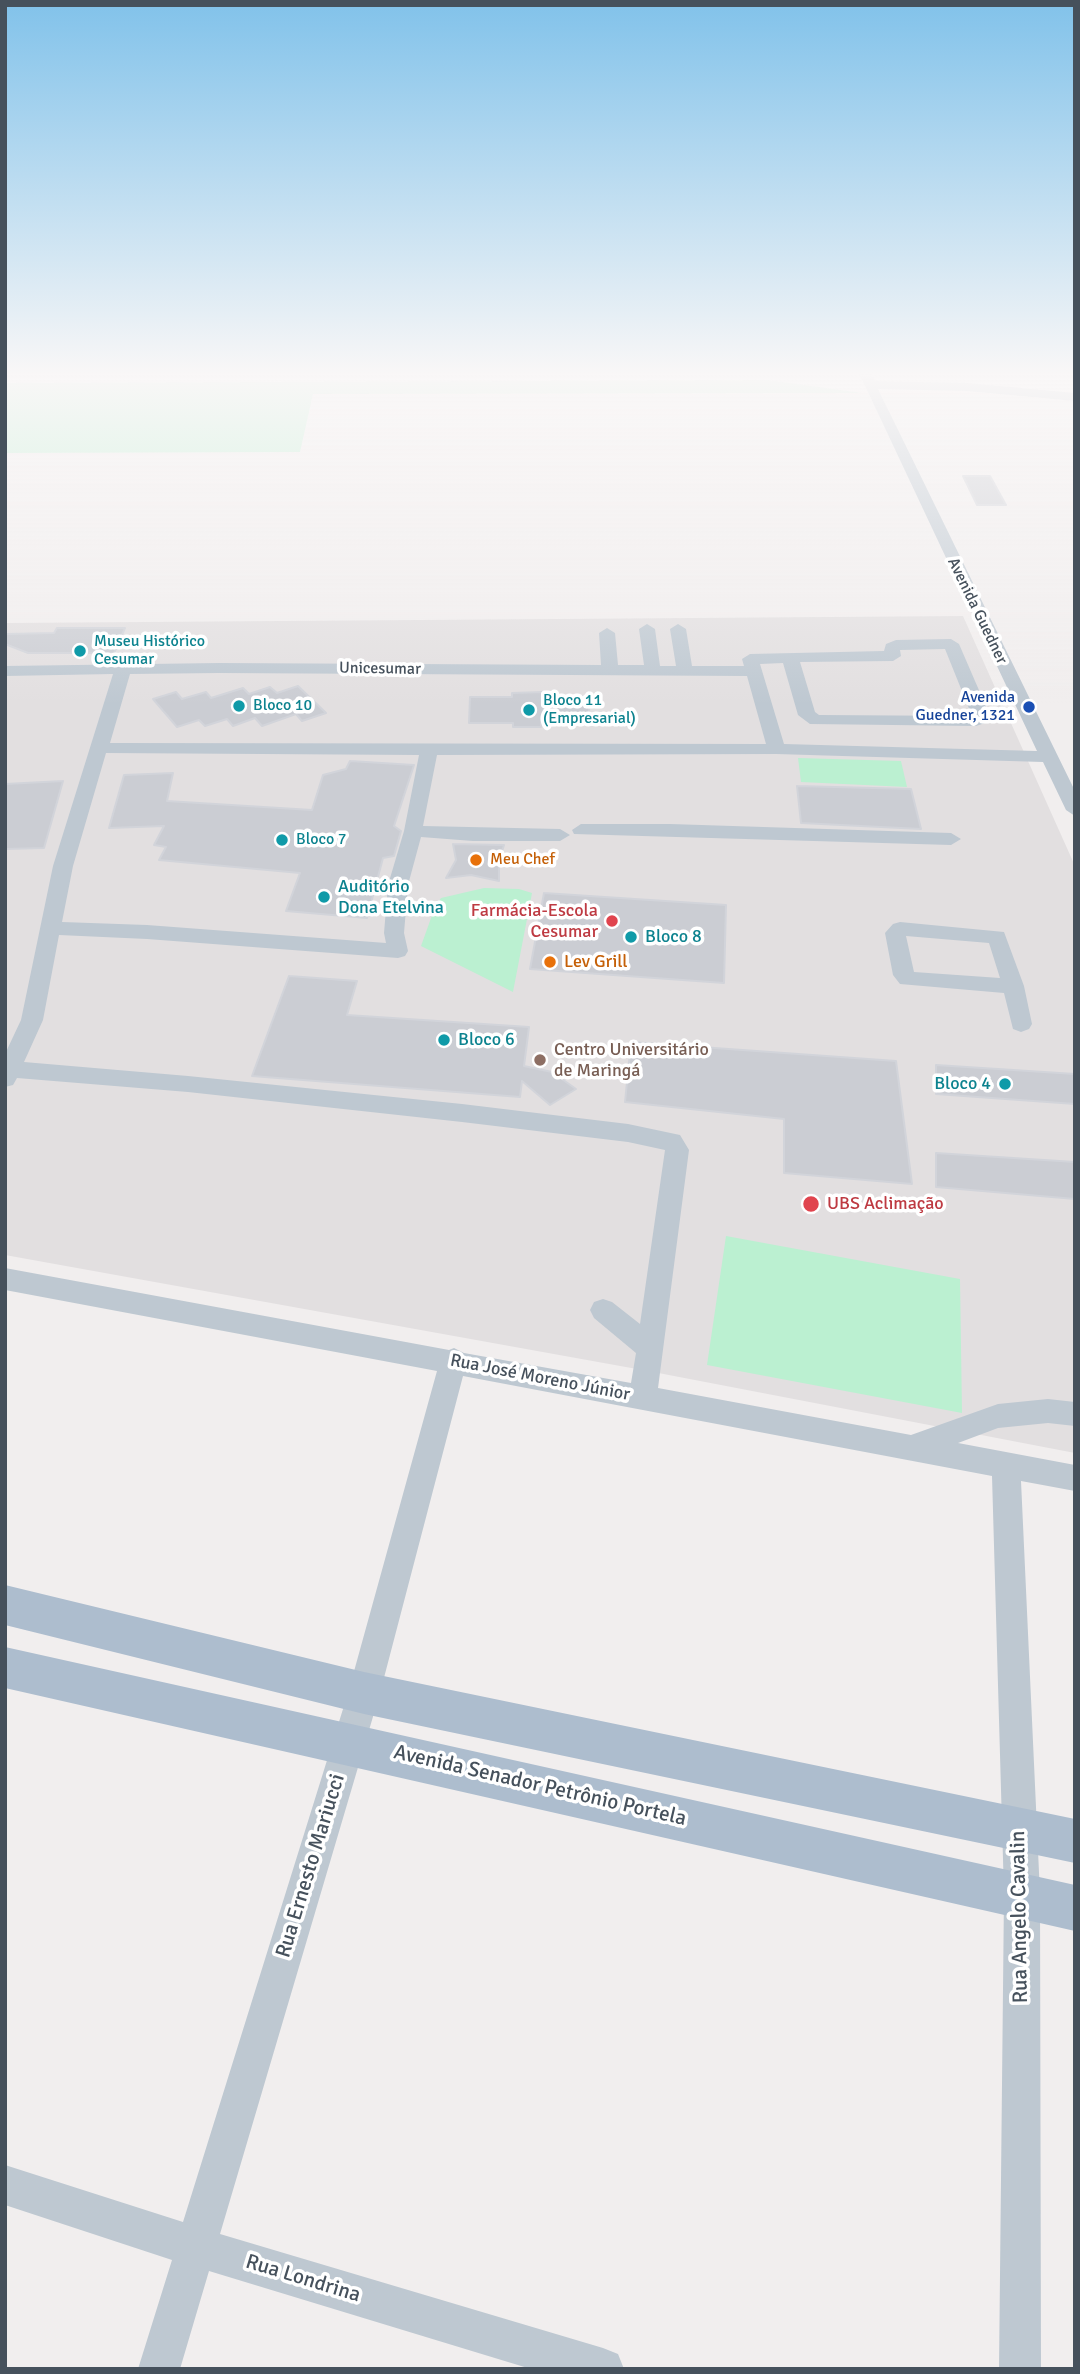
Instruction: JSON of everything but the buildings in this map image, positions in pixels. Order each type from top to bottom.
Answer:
[{"type":"main road","points":[[5,1605],[364,1693],[1075,1841]]},
{"type":"main road","name":"Avenida Senador Petrônio Portela","points":[[5,1667],[1075,1908]]},
{"type":"street","name":"Avenida Guedner","points":[[917,484],[1075,810]]},
{"type":"street","points":[[647,629],[653,672]]},
{"type":"street","points":[[678,629],[685,671]]},
{"type":"street","points":[[607,633],[610,672]]},
{"type":"street","name":"Unicesumar","points":[[5,671],[299,668],[653,672],[685,671],[750,660],[790,658],[893,656],[892,648],[896,645],[951,644],[982,718],[976,721],[816,720],[807,715],[790,658]]},
{"type":"street","points":[[750,660],[775,742]]},
{"type":"street","points":[[123,670],[63,866],[32,1020],[7,1074],[188,1084],[576,1127],[672,1141],[677,1150],[643,1399]]},
{"type":"street","points":[[98,748],[429,751],[775,742],[1045,749]]},
{"type":"street","points":[[50,928],[148,932],[398,951],[394,933],[398,885],[413,831],[429,751]]},
{"type":"street","points":[[413,831],[473,835],[559,835],[565,840],[576,841],[583,836],[581,830],[694,830],[951,839]]},
{"type":"street","points":[[1013,986],[908,979],[904,975],[895,933],[900,929],[997,937],[1013,986],[1021,1024]]},
{"type":"street","name":"Rua José Moreno Júnior","points":[[5,1279],[454,1360],[643,1399],[1075,1478]]},
{"type":"street","points":[[603,1310],[651,1349]]},
{"type":"street","name":"Rua Ernesto Mariucci","points":[[159,2369],[364,1693],[454,1360]]},
{"type":"street","points":[[912,1448],[999,1416],[1048,1411],[1075,1413]]},
{"type":"street","name":"Rua Angelo Cavalin","points":[[1006,1465],[1022,1894],[1020,2369]]},
{"type":"street","name":"Rua Londrina","points":[[5,2185],[196,2247],[603,2369]]},
{"type":"shaded area","name":"Centro Universitário de Maringá","points":[[963,616],[1075,866],[1075,1453],[648,1371],[5,1255],[5,623]]},
{"type":"green space","points":[[798,758],[901,761],[907,787],[801,782]]},
{"type":"green space","points":[[484,888],[519,889],[532,893],[513,992],[421,946],[441,898]]},
{"type":"green space","points":[[726,1236],[960,1279],[962,1413],[707,1365]]},
{"type":"place","name":"Museu Histórico Cesumar","points":[[80,651]]},
{"type":"place","name":"Bloco 10","points":[[239,706]]},
{"type":"place","name":"Avenida Guedner, 1321","points":[[1029,707]]},
{"type":"place","name":"Bloco 11 (Empresarial)","points":[[529,710]]},
{"type":"place","name":"Bloco 7","points":[[282,840]]},
{"type":"place","name":"Meu Chef","points":[[476,860]]},
{"type":"place","name":"Auditório Dona Etelvina","points":[[324,897]]},
{"type":"place","name":"Farmácia-Escola Cesumar","points":[[612,921]]},
{"type":"place","name":"Bloco 8","points":[[631,937]]},
{"type":"place","name":"Lev Grill","points":[[550,962]]},
{"type":"place","name":"Bloco 6","points":[[444,1040]]},
{"type":"place","name":"Centro Universitário de Maringá","points":[[540,1060]]},
{"type":"place","name":"Bloco 4","points":[[1005,1084]]},
{"type":"place","name":"UBS Aclimação","points":[[811,1204]]}]
